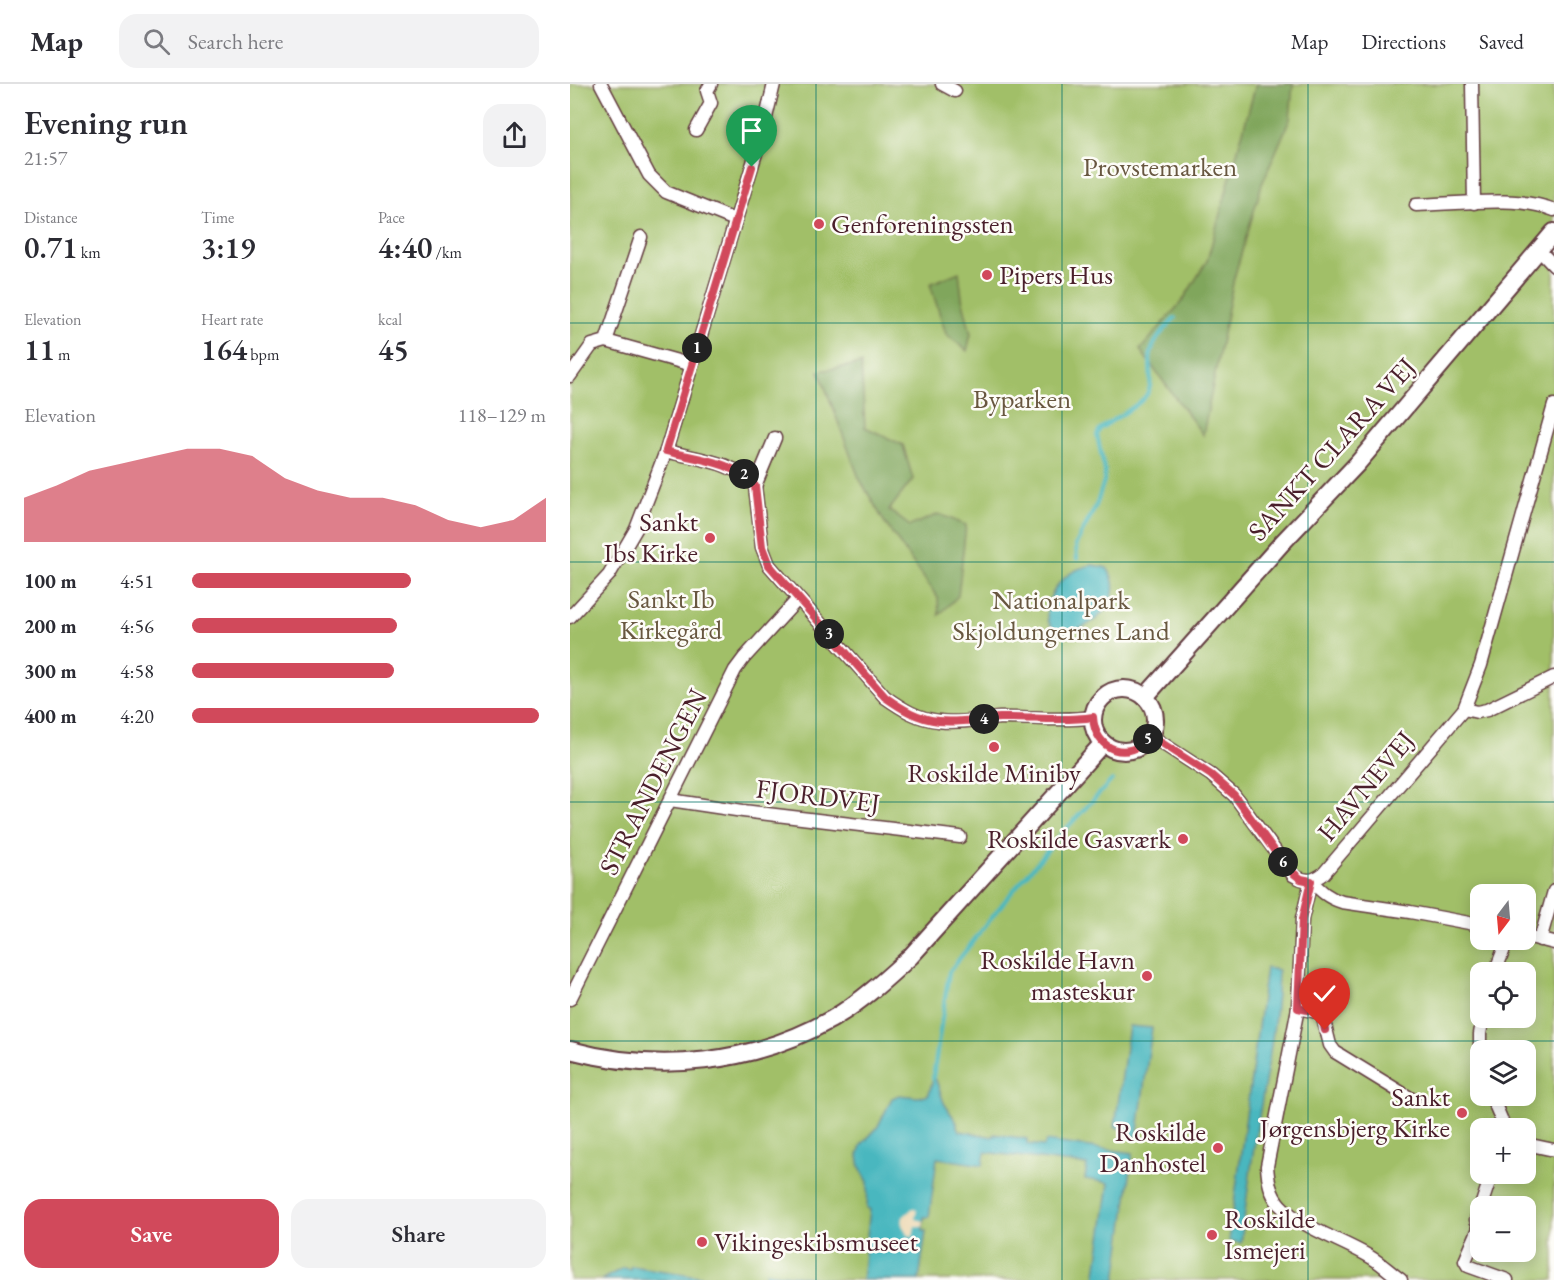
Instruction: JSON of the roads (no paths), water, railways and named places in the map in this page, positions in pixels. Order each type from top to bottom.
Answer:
[{"type":"main road","name":"SANKT CLARA VEJ","points":[[1145,697],[1282,543],[1357,464],[1554,232]]},
{"type":"main road","points":[[1122,689],[1134,690],[1145,697],[1152,706],[1155,726],[1145,743],[1128,751],[1110,748],[1103,743],[1097,735],[1093,717],[1099,701],[1113,691],[1122,689]]},
{"type":"main road","points":[[570,1050],[599,1058],[645,1063],[696,1062],[740,1056],[788,1041],[833,1018],[876,988],[910,956],[1103,743]]},
{"type":"street","points":[[601,84],[648,175],[666,192],[735,220]]},
{"type":"street","points":[[696,130],[711,103],[707,91],[711,84]]},
{"type":"street","points":[[942,84],[955,91]]},
{"type":"street","points":[[1472,84],[1474,203]]},
{"type":"street","points":[[570,617],[609,575],[619,559],[636,529],[666,451],[735,220],[772,85]]},
{"type":"street","points":[[1416,205],[1528,202],[1554,210]]},
{"type":"street","points":[[606,341],[641,237]]},
{"type":"street","points":[[1538,249],[1554,266]]},
{"type":"street","points":[[570,376],[592,345],[606,341],[692,365]]},
{"type":"street","name":"HAVNEVEJ","points":[[1311,881],[1324,873],[1464,709],[1481,666],[1554,405]]},
{"type":"street","points":[[775,438],[755,486],[762,547],[769,565],[885,697],[902,710],[940,722],[1012,718],[1075,720],[1093,717]]},
{"type":"street","points":[[666,451],[727,466],[742,472],[755,486]]},
{"type":"street","name":"STRANDENGEN","points":[[570,999],[735,670],[798,598]]},
{"type":"street","points":[[1464,709],[1477,712],[1487,710],[1554,677]]},
{"type":"street","points":[[1151,736],[1211,775],[1234,795],[1287,868],[1301,879],[1311,881],[1332,899],[1470,924]]},
{"type":"street","name":"FJORDVEJ","points":[[670,800],[734,810],[960,837]]},
{"type":"street","points":[[1311,881],[1302,920],[1298,1008],[1267,1166],[1270,1189],[1279,1204],[1302,1221],[1372,1258],[1401,1280]]},
{"type":"street","points":[[1540,940],[1554,891]]},
{"type":"street","points":[[1536,939],[1554,943]]},
{"type":"street","points":[[1298,1008],[1322,1013],[1330,1045],[1335,1052],[1414,1101]]},
{"type":"street","points":[[1536,1146],[1554,1150]]},
{"type":"street","points":[[1470,1249],[1465,1261],[1467,1266],[1507,1280]]},
{"type":"water","points":[[1093,565],[1107,568],[1113,585],[1111,600],[1102,613],[1089,624],[1075,630],[1062,631],[1051,626],[1047,609],[1050,597],[1057,586],[1080,568]]},
{"type":"water","points":[[1266,968],[1278,970],[1275,1015],[1241,1243],[1229,1241]]},
{"type":"water","points":[[1129,1026],[1152,1028],[1137,1138],[1115,1126]]},
{"type":"water","points":[[933,1078],[960,1131],[993,1137],[994,1134],[1027,1139],[1027,1144],[1044,1146],[1046,1141],[1133,1153],[1116,1280],[1095,1280],[1109,1183],[1085,1179],[1087,1165],[985,1152],[983,1165],[937,1158],[929,1217],[924,1217],[923,1231],[926,1231],[919,1280],[862,1280],[870,1209],[867,1208],[868,1182],[860,1167],[858,1156],[861,1145],[877,1128],[892,1098],[899,1095],[926,1096],[929,1094]]},
{"type":"water","points":[[631,1266],[725,1280],[601,1280],[623,1268],[630,1269]]},
{"type":"water","points":[[766,1272],[830,1280],[765,1280]]},
{"type":"waterway","points":[[1077,559],[1076,544],[1096,506],[1104,481],[1105,472],[1097,435],[1100,429],[1147,395],[1150,383],[1151,352],[1161,333],[1175,318]]},
{"type":"waterway","points":[[933,1078],[949,972],[1007,898],[1064,831],[1112,780]]},
{"type":"place","name":"Genforeningssten","points":[[819,224]]},
{"type":"place","name":"Pipers Hus","points":[[987,275]]},
{"type":"place","name":"Sankt Ibs Kirke","points":[[710,538]]},
{"type":"place","name":"Roskilde Miniby","points":[[994,747]]},
{"type":"place","name":"Roskilde Gasværk","points":[[1183,839]]},
{"type":"place","name":"Roskilde Havn masteskur","points":[[1147,976]]},
{"type":"place","name":"Sankt Jørgensbjerg Kirke","points":[[1462,1113]]},
{"type":"place","name":"Roskilde Danhostel","points":[[1218,1148]]},
{"type":"place","name":"Roskilde Ismejeri","points":[[1212,1235]]},
{"type":"place","name":"Vikingeskibsmuseet","points":[[702,1242]]},
{"type":"park label","name":"Provstemarken","points":[[1160,167]]},
{"type":"park label","name":"Byparken","points":[[1022,399]]},
{"type":"park label","name":"Sankt Ib Kirkegård","points":[[671,614]]},
{"type":"park label","name":"Nationalpark Skjoldungernes Land","points":[[1061,616]]}]
